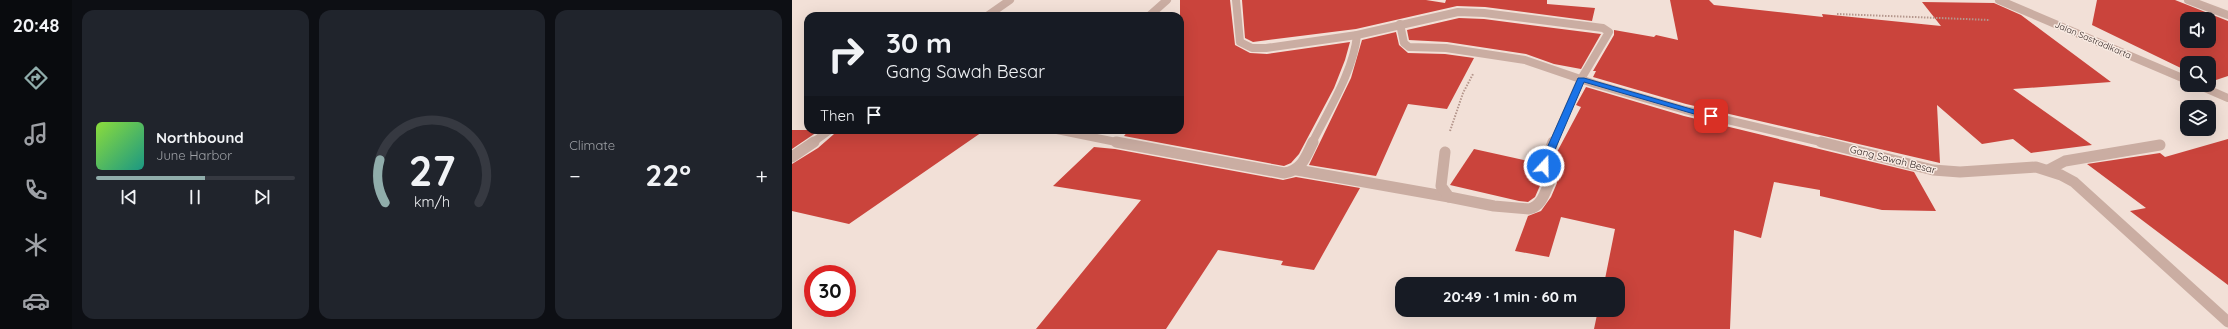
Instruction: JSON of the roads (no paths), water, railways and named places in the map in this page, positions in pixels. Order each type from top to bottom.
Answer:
[{"type":"street","points":[[994,12],[1010,0]]},
{"type":"street","points":[[1154,12],[1167,0]]},
{"type":"street","points":[[1078,134],[1262,170],[1284,173],[1296,170],[1519,209],[1533,209],[1539,204],[1550,181],[1544,166],[1546,158],[1581,79],[1609,32],[1603,28],[1467,11],[1400,24],[1357,35],[1266,48],[1245,46],[1240,42],[1238,36],[1236,0]]},
{"type":"street","name":"Jalan Sastradikarta","points":[[1999,0],[2180,77]]},
{"type":"street","points":[[2188,0],[2228,15]]},
{"type":"street","name":"Gang Sawah Besar","points":[[1400,24],[1405,46],[1446,48],[1525,60],[1581,79],[1685,110],[1779,131],[1933,170],[1960,172],[2036,168],[2048,170],[2074,182],[2228,322]]},
{"type":"street","points":[[1296,170],[1302,164],[1350,65],[1356,49],[1357,35]]},
{"type":"street","points":[[2214,92],[2228,98]]},
{"type":"street","points":[[792,157],[824,134]]},
{"type":"street","points":[[2048,170],[2065,161],[2160,145]]},
{"type":"street","points":[[1445,152],[1441,186],[1449,197]]}]
